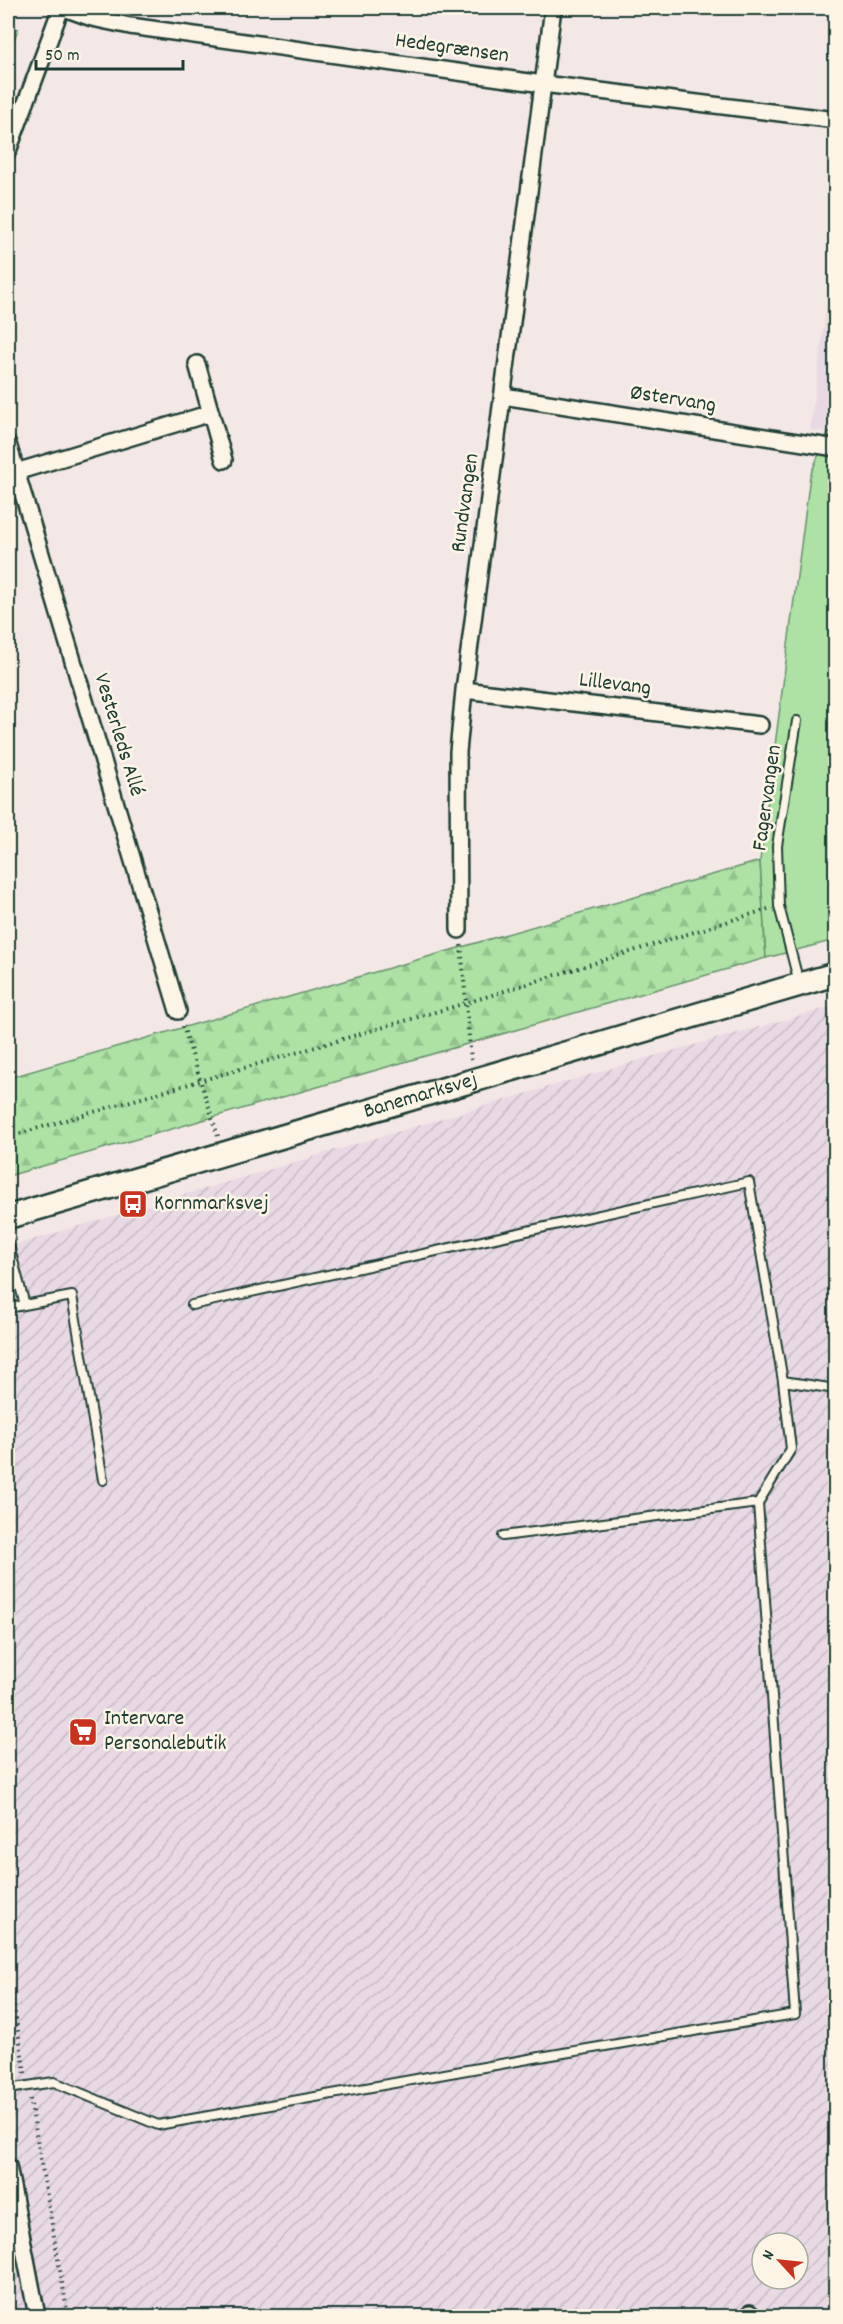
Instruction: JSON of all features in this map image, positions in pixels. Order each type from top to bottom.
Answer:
[{"type":"street","name":"Hedegrænsen","points":[[62,8],[130,27],[543,84],[836,120]]},
{"type":"street","points":[[8,151],[62,8]]},
{"type":"street","name":"Rundvangen","points":[[459,930],[458,752],[464,690],[554,8]]},
{"type":"street","points":[[197,364],[224,459]]},
{"type":"street","name":"Østervang","points":[[503,396],[836,448]]},
{"type":"street","points":[[16,472],[211,413]]},
{"type":"street","name":"Vesterleds Allé","points":[[8,444],[178,1011]]},
{"type":"street","name":"Lillevang","points":[[464,690],[760,725]]},
{"type":"street","name":"Banemarksvej","points":[[8,1217],[836,974]]},
{"type":"street","points":[[8,2166],[16,2227],[37,2316]]},
{"type":"lane","name":"Fagervangen","points":[[797,721],[777,846],[779,906],[800,984]]},
{"type":"lane","points":[[8,2089],[54,2082],[158,2125],[795,2014],[758,1503],[791,1449],[783,1381],[748,1182],[192,1305]]},
{"type":"lane","points":[[8,1242],[25,1305]]},
{"type":"lane","points":[[8,1308],[72,1296],[103,1480]]},
{"type":"lane","points":[[783,1381],[836,1389]]},
{"type":"lane","points":[[503,1536],[758,1503]]},
{"type":"path","points":[[8,1137],[466,1003],[779,906]]},
{"type":"path","points":[[459,930],[473,1080]]},
{"type":"path","points":[[178,1011],[224,1152]]},
{"type":"path","points":[[8,1971],[68,2316]]},
{"type":"path","points":[[8,2305],[9,2316]]},
{"type":"shaded area","points":[[828,296],[835,297],[835,433],[810,430]]},
{"type":"shaded area","points":[[835,1006],[835,2316],[8,2316],[8,1247],[650,1057]]},
{"type":"green space","points":[[8,25],[18,29],[8,56]]},
{"type":"green space","points":[[828,432],[835,433],[835,940],[766,958],[760,861],[810,476]]},
{"type":"green space","points":[[760,861],[766,958],[8,1176],[8,1078]]},
{"type":"place","name":"Kornmarksvej","points":[[133,1204]]},
{"type":"place","name":"Intervare Personalebutik","points":[[83,1732]]}]
